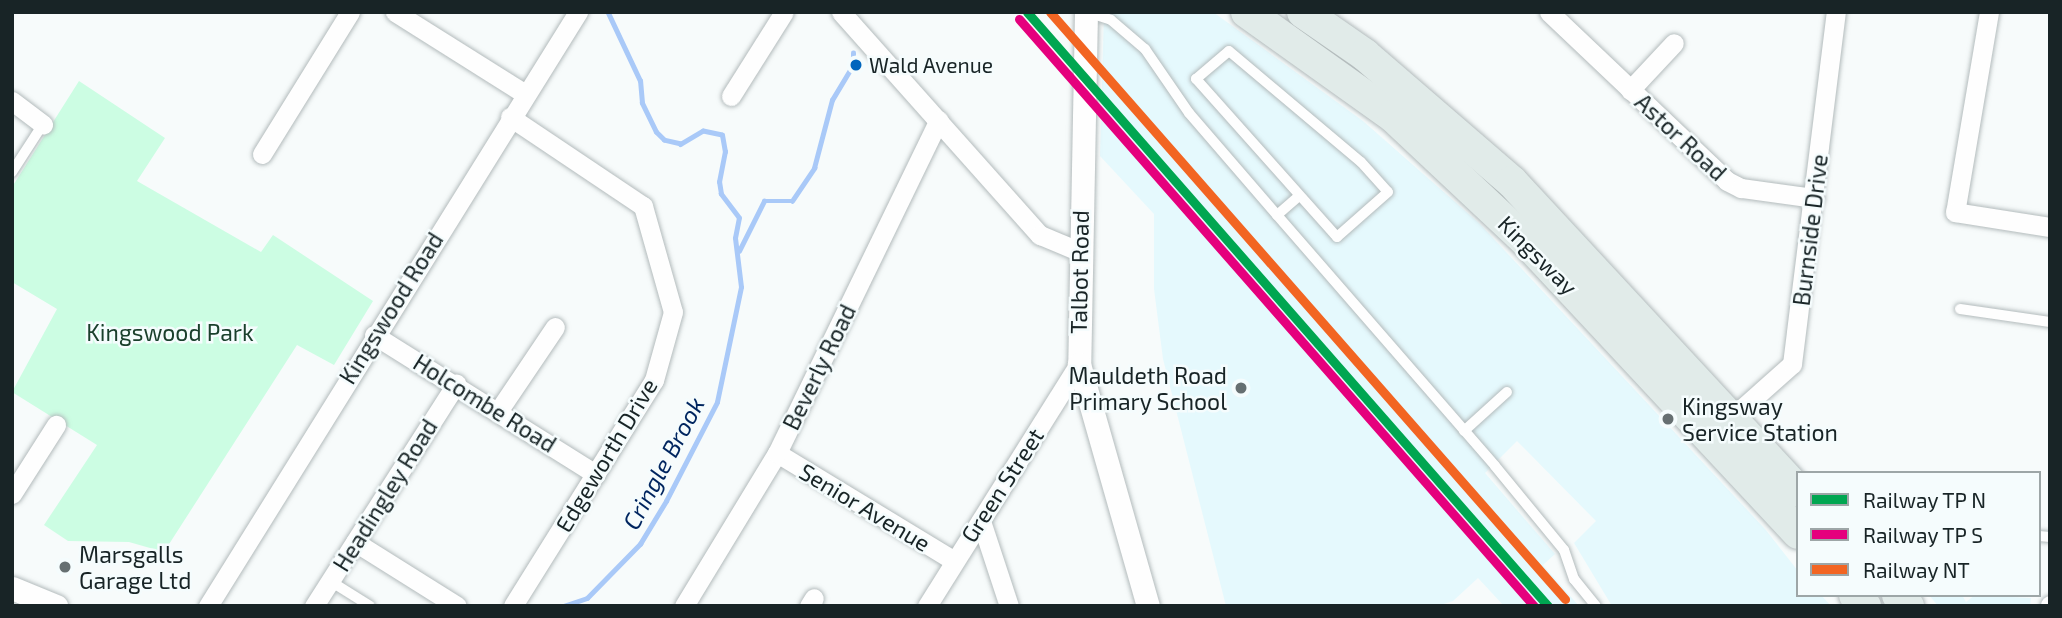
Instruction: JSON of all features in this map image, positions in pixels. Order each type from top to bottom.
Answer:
[{"type":"highway","name":"Kingsway","points":[[1247,12],[1393,116],[1527,241],[1796,531]]},
{"type":"highway","name":"Kingsway","points":[[1303,12],[1365,55],[1512,182],[1729,420],[1796,489]]},
{"type":"street","points":[[262,154],[350,12]]},
{"type":"street","points":[[395,12],[525,94]]},
{"type":"street","name":"Kingswood Road","points":[[208,606],[374,334],[578,12]]},
{"type":"street","points":[[731,96],[785,12]]},
{"type":"street","points":[[841,12],[1040,235],[1078,251]]},
{"type":"street","name":"Talbot Road","points":[[1087,12],[1078,251],[1079,364],[1148,606]]},
{"type":"street","name":"Astor Road","points":[[1549,12],[1727,181],[1741,188],[1814,198]]},
{"type":"street","name":"Burnside Drive","points":[[1729,420],[1792,364],[1836,12]]},
{"type":"street","points":[[1989,12],[1955,212],[2050,227]]},
{"type":"street","name":"Astor Road","points":[[1630,90],[1674,43]]},
{"type":"street","points":[[12,101],[43,124]]},
{"type":"street","name":"Edgeworth Drive","points":[[510,117],[643,206],[670,290],[673,312],[654,380],[513,606]]},
{"type":"street","name":"Beverly Road","points":[[684,606],[777,453],[939,120]]},
{"type":"street","points":[[499,410],[555,327]]},
{"type":"street","name":"Holcombe Road","points":[[374,334],[499,410],[596,474]]},
{"type":"street","name":"Green Street","points":[[927,606],[953,560],[981,521],[1079,364]]},
{"type":"street","name":"Headingley Road","points":[[314,606],[456,384]]},
{"type":"street","points":[[12,494],[56,425]]},
{"type":"street","name":"Senior Avenue","points":[[777,453],[953,560]]},
{"type":"street","points":[[981,521],[1009,606]]},
{"type":"street","points":[[355,542],[457,606]]},
{"type":"street","points":[[12,588],[56,606]]},
{"type":"lane","points":[[1087,12],[1111,20],[1145,49],[1189,113],[1464,431],[1563,550],[1574,579],[1596,606]]},
{"type":"lane","points":[[1229,51],[1361,162],[1388,192],[1337,237],[1299,196],[1196,79],[1229,51]]},
{"type":"lane","points":[[12,172],[43,124]]},
{"type":"lane","points":[[1277,215],[1299,196]]},
{"type":"lane","points":[[1960,309],[2050,323]]},
{"type":"lane","points":[[1464,431],[1507,392]]},
{"type":"lane","points":[[330,581],[370,606]]},
{"type":"shaded area","points":[[1104,12],[1213,12],[1363,121],[1479,223],[1765,529],[1796,568],[1796,597],[1823,597],[1831,606],[1612,606],[1574,543],[1596,521],[1517,441],[1485,473],[1555,554],[1543,565],[1579,606],[1504,606],[1478,578],[1453,601],[1438,606],[1226,606],[1163,359],[1154,289],[1154,214],[1100,156]]},
{"type":"shaded area","points":[[1931,597],[1963,597],[1966,602],[1972,597],[2031,598],[2030,606],[1938,606]]},
{"type":"green space","name":"Kingswood Park","points":[[79,81],[165,138],[137,181],[261,252],[273,235],[373,301],[334,365],[297,345],[164,552],[129,542],[68,541],[44,525],[97,445],[12,392],[57,309],[12,282],[12,187]]},
{"type":"waterway","name":"Cringle Brook","points":[[564,606],[587,598],[640,544],[666,501],[717,402],[741,287],[735,238],[739,218],[721,194],[719,182],[725,152],[722,135],[703,131],[681,144],[664,140],[656,132],[642,103],[640,81],[608,13]]},
{"type":"waterway","points":[[739,251],[764,201],[792,201],[814,168],[832,100],[853,65],[853,53]]},
{"type":"transit line","points":[[1027,12],[1548,606]]},
{"type":"transit line","points":[[1019,19],[1534,606]]},
{"type":"rail line","name":"NT","points":[[1050,12],[1565,599]]},
{"type":"place","name":"Wald Avenue","points":[[856,65]]},
{"type":"place","name":"Mauldeth Road Primary School","points":[[1241,388]]},
{"type":"place","name":"Kingsway Service Station","points":[[1668,419]]},
{"type":"place","name":"Marsgalls Garage Ltd","points":[[65,567]]}]
